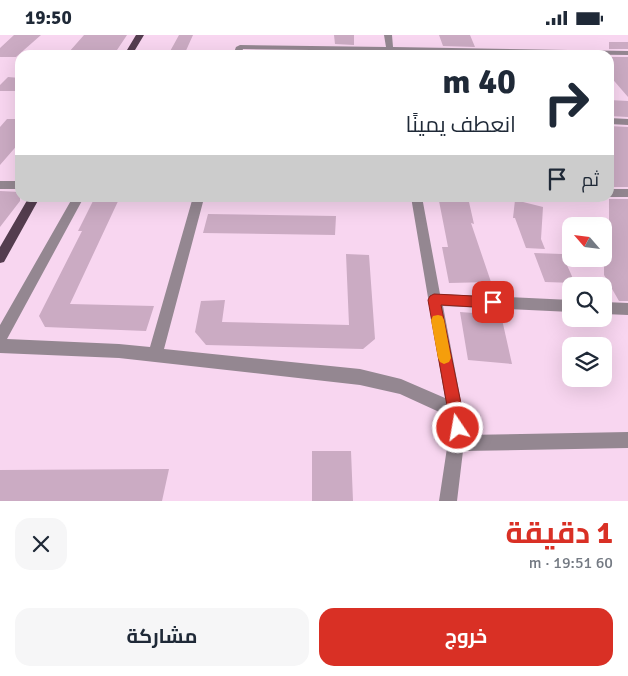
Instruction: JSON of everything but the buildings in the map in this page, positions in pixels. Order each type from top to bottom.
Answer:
[{"type":"main road","points":[[131,50],[140,35]]},
{"type":"main road","points":[[0,258],[32,202]]},
{"type":"street","points":[[388,35],[390,50]]},
{"type":"street","points":[[239,50],[240,47],[310,45],[367,50]]},
{"type":"street","points":[[614,53],[628,53]]},
{"type":"street","points":[[614,121],[628,121]]},
{"type":"street","points":[[0,185],[15,185]]},
{"type":"street","points":[[614,193],[628,193]]},
{"type":"street","points":[[0,339],[76,202]]},
{"type":"street","points":[[155,355],[198,202]]},
{"type":"street","points":[[417,202],[458,428],[448,501]]},
{"type":"street","points":[[434,300],[562,306]]},
{"type":"street","points":[[612,308],[628,309]]},
{"type":"street","points":[[0,346],[119,351],[360,377],[401,387],[455,411]]},
{"type":"street","points":[[456,443],[628,440]]},
{"type":"slow traffic","points":[[438,320],[444,358]]},
{"type":"route","points":[[458,428],[434,300],[493,302]]}]
